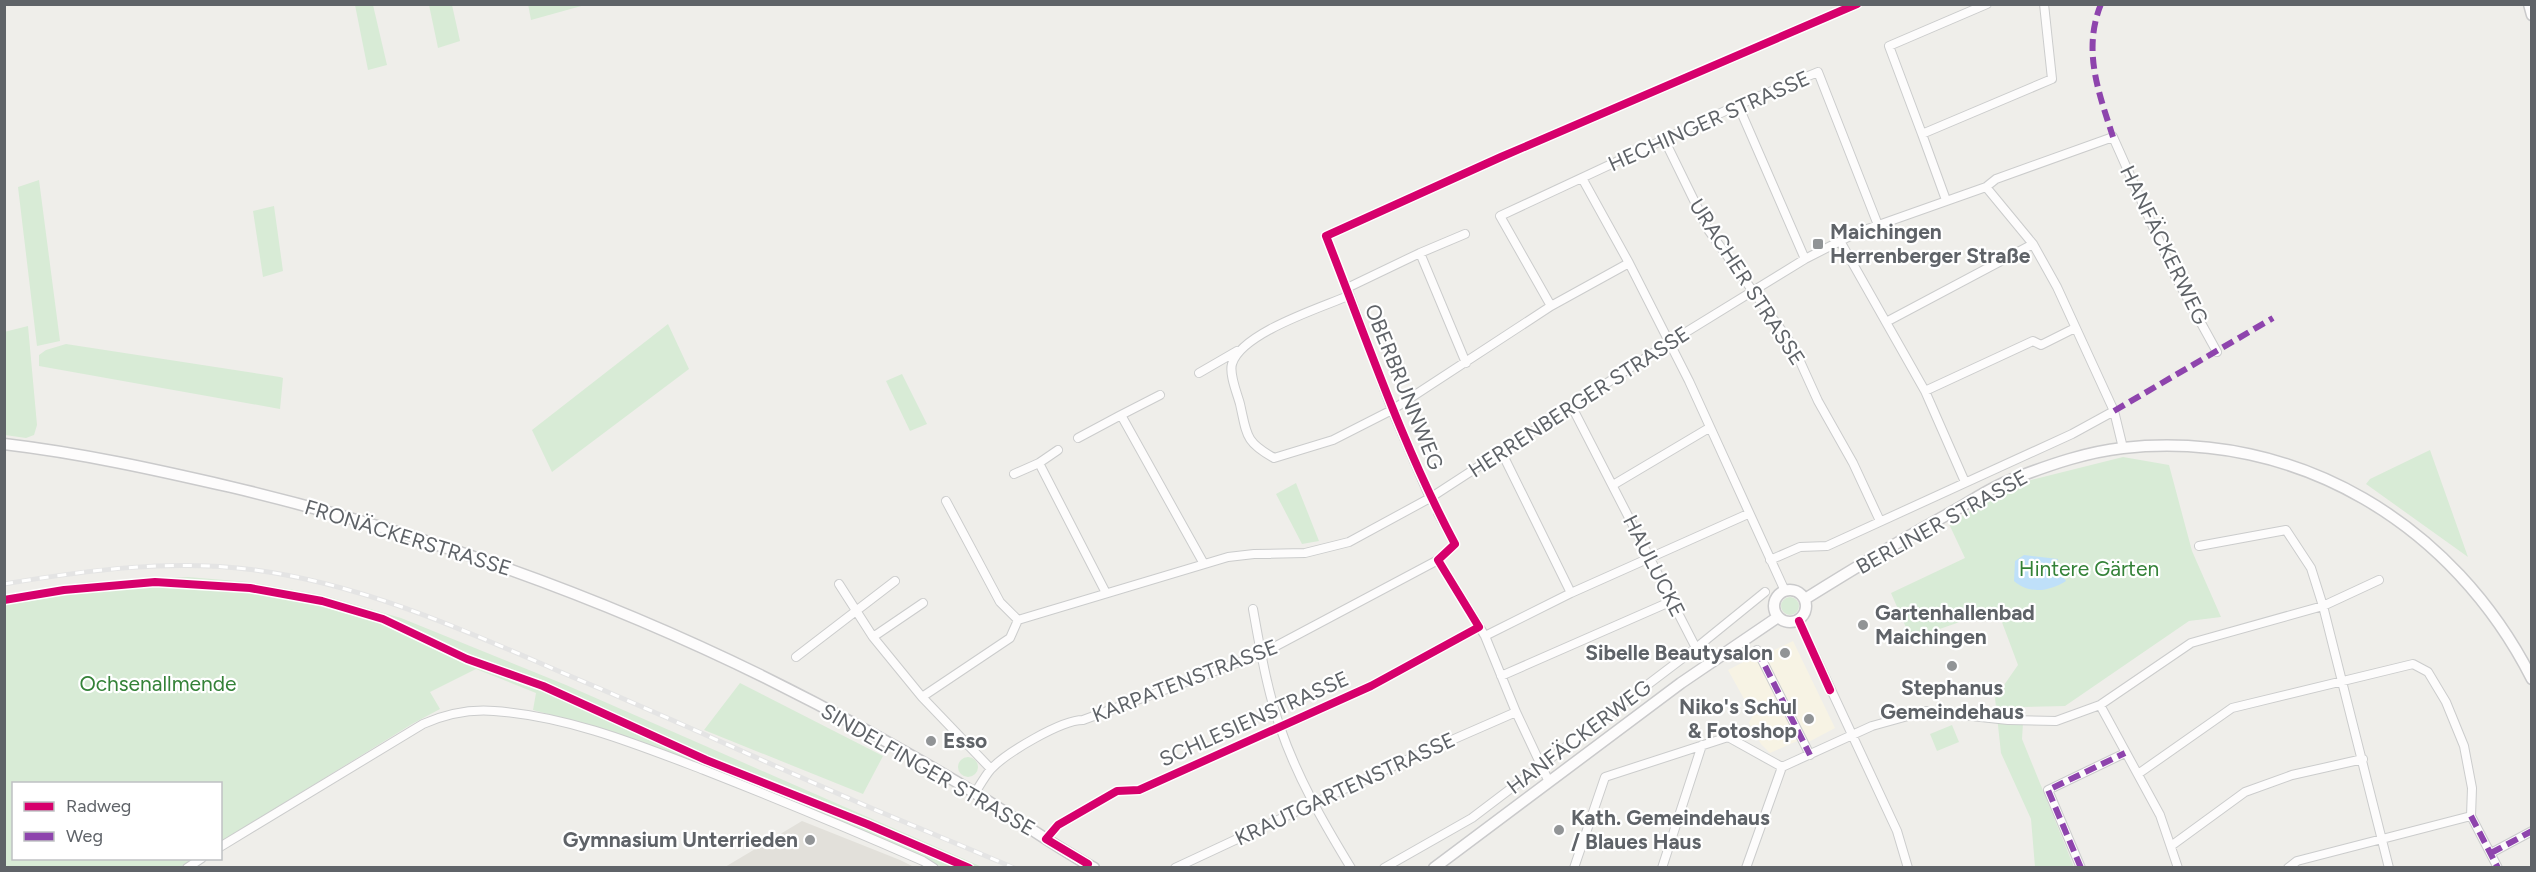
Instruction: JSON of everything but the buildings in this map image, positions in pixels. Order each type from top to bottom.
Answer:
[{"type":"main road","points":[[2529,4],[2532,15]]},
{"type":"main road","name":"FRONÄCKERSTRASSE","points":[[4,444],[39,448],[188,477],[282,499],[431,542],[624,613],[690,642],[792,693]]},
{"type":"main road","name":"BERLINER STRASSE","points":[[1805,599],[1921,529],[2015,477],[2086,455],[2123,448],[2185,447],[2270,460],[2322,478],[2385,510],[2429,544],[2469,584],[2508,637],[2532,679]]},
{"type":"main road","points":[[1785,591],[1796,591],[1805,599],[1807,608],[1798,621],[1785,622],[1778,617],[1774,602],[1785,591]]},
{"type":"main road","points":[[1434,867],[1681,683],[1778,617]]},
{"type":"main road","name":"SINDELFINGER STRASSE","points":[[792,693],[869,732],[975,793],[1094,867]]},
{"type":"street","points":[[1946,200],[1889,46],[1987,4]]},
{"type":"street","points":[[1922,134],[2052,79],[2044,4]]},
{"type":"street","name":"HECHINGER STRASSE","points":[[1551,306],[1500,216],[1738,105],[1818,72],[1878,225]]},
{"type":"street","points":[[1738,105],[1805,259]]},
{"type":"street","name":"HERRENBERGER STRASSE","points":[[1018,620],[1228,557],[1305,553],[1349,543],[1430,498],[1670,342],[1805,259],[1878,225],[1986,187],[1996,178],[2114,137]]},
{"type":"street","name":"HANFÄCKERWEG","points":[[2114,137],[2174,274],[2217,352]]},
{"type":"street","name":"URACHER STRASSE","points":[[1664,139],[1709,231],[1793,346],[1818,401],[1853,463],[1880,521]]},
{"type":"street","points":[[1582,178],[1670,342],[1785,591]]},
{"type":"street","points":[[1986,187],[2032,244],[2057,287],[2114,411],[2123,448]]},
{"type":"street","points":[[1199,373],[1264,332],[1347,292],[1420,253],[1465,234]]},
{"type":"street","points":[[1840,241],[1888,321],[1925,391],[1965,482]]},
{"type":"street","points":[[1888,321],[2032,244]]},
{"type":"street","points":[[1420,253],[1466,363]]},
{"type":"street","points":[[1238,350],[1231,366],[1247,435],[1256,448],[1274,458],[1333,440],[1392,410],[1551,306],[1629,263]]},
{"type":"street","name":"OBERBRUNNWEG","points":[[1347,292],[1392,410],[1430,498]]},
{"type":"street","points":[[1925,391],[2033,340],[2041,345],[2075,328]]},
{"type":"street","points":[[1078,438],[1160,395]]},
{"type":"street","name":"HAULUCKE","points":[[1572,407],[1696,648]]},
{"type":"street","points":[[1770,560],[1800,547],[1827,546],[2072,434],[2114,411]]},
{"type":"street","points":[[1121,415],[1204,564]]},
{"type":"street","points":[[1613,484],[1709,428]]},
{"type":"street","points":[[1014,474],[1040,463],[1058,450]]},
{"type":"street","points":[[1502,453],[1571,592]]},
{"type":"street","points":[[1040,463],[1106,593]]},
{"type":"street","points":[[922,696],[1010,638],[1018,620],[1000,602],[946,501]]},
{"type":"street","points":[[1438,513],[1455,544],[1438,560],[1485,636],[1540,767],[1549,782]]},
{"type":"street","points":[[1485,636],[1571,592],[1748,514]]},
{"type":"street","points":[[2199,546],[2286,530],[2311,568],[2363,759],[2389,867]]},
{"type":"street","name":"KARPATENSTRASSE","points":[[975,793],[991,769],[1012,752],[1075,720],[1083,720],[1261,654],[1438,560]]},
{"type":"street","points":[[1746,867],[1782,767],[1852,735],[1872,726],[1926,711],[2008,720],[2056,721],[2100,705],[2191,643],[2323,606],[2379,580]]},
{"type":"street","points":[[796,657],[895,581]]},
{"type":"street","points":[[839,584],[873,637],[922,696],[991,769]]},
{"type":"street","name":"HANFÄCKERWEG","points":[[1384,867],[1472,818],[1696,648],[1765,592]]},
{"type":"street","points":[[1501,676],[1672,601]]},
{"type":"street","points":[[873,637],[923,603]]},
{"type":"street","points":[[1253,609],[1261,654],[1279,727],[1313,805],[1351,867]]},
{"type":"street","points":[[1798,621],[1896,831],[1908,867]]},
{"type":"street","name":"SCHLESIENSTRASSE","points":[[1046,839],[1058,825],[1117,791],[1139,790],[1371,686],[1479,627]]},
{"type":"street","points":[[1757,650],[1810,755]]},
{"type":"street","points":[[2138,774],[2232,708],[2412,664],[2428,672],[2446,702],[2464,746],[2472,788],[2471,816],[2498,867]]},
{"type":"street","points":[[2100,705],[2160,816],[2178,867]]},
{"type":"street","points":[[222,846],[423,724],[458,712],[494,711],[529,715],[584,727],[665,755],[839,824],[934,867]]},
{"type":"street","name":"KRAUTGARTENSTRASSE","points":[[1175,867],[1516,712]]},
{"type":"street","points":[[1574,867],[1605,777],[1728,737],[1782,767]]},
{"type":"street","points":[[1662,867],[1702,745]]},
{"type":"street","points":[[2080,867],[2048,790],[2126,753]]},
{"type":"street","points":[[2171,846],[2245,792],[2292,776],[2363,759]]},
{"type":"street","points":[[2288,867],[2297,861],[2471,816]]},
{"type":"street","points":[[2491,852],[2532,831]]},
{"type":"shaded area","points":[[1793,641],[1835,728],[1801,746],[1797,741],[1770,753],[1761,744],[1749,723],[1753,715],[1728,670]]},
{"type":"shaded area","name":"Gymnasium Unterrieden","points":[[802,821],[900,860],[914,867],[725,867]]},
{"type":"green space","points":[[528,4],[585,4],[585,5],[531,20]]},
{"type":"green space","points":[[355,5],[373,5],[387,65],[368,70]]},
{"type":"green space","points":[[429,5],[452,5],[460,41],[438,48]]},
{"type":"green space","points":[[39,180],[60,341],[37,346],[18,187]]},
{"type":"green space","points":[[274,206],[283,271],[263,277],[253,211]]},
{"type":"green space","points":[[668,324],[689,369],[552,472],[532,430]]},
{"type":"green space","points":[[28,326],[37,425],[34,435],[26,438],[5,435],[4,332]]},
{"type":"green space","points":[[66,344],[280,377],[283,378],[280,409],[39,366],[39,355],[46,350]]},
{"type":"green space","points":[[902,374],[927,424],[910,431],[886,381]]},
{"type":"green space","points":[[2430,450],[2468,557],[2366,484],[2370,479]]},
{"type":"green space","name":"Hintere Gärten","points":[[2123,457],[2169,465],[2192,551],[2221,617],[2189,621],[2065,706],[2024,707],[2022,739],[2074,867],[2035,867],[2031,819],[2001,753],[1995,698],[2018,665],[1997,609],[1911,639],[1891,593],[1965,558],[1949,524],[2015,484]]},
{"type":"green space","points":[[1296,483],[1319,541],[1302,544],[1276,494]]},
{"type":"green space","name":"Ochsenallmende","points":[[188,577],[248,582],[322,595],[401,618],[566,685],[982,867],[942,867],[913,852],[713,768],[608,730],[533,710],[536,693],[476,669],[430,692],[440,709],[222,841],[222,782],[12,782],[12,860],[192,860],[180,867],[5,868],[5,597],[86,582]]},
{"type":"green space","points":[[1790,597],[1798,602],[1799,606],[1794,614],[1790,615],[1782,610],[1781,606],[1786,598]]},
{"type":"green space","points":[[740,683],[883,756],[863,794],[704,730]]},
{"type":"green space","points":[[1952,725],[1959,742],[1937,751],[1930,734]]},
{"type":"green space","points":[[968,757],[975,760],[978,767],[975,774],[968,777],[961,774],[958,767],[961,760]]},
{"type":"water","points":[[2024,555],[2058,559],[2055,565],[2066,581],[2040,590],[2020,585],[2014,581],[2015,561]]},
{"type":"railway","points":[[4,584],[67,574],[129,568],[192,566],[255,570],[337,587],[416,612],[494,643],[1014,868]]},
{"type":"marked path","points":[[2101,4],[2095,21],[2093,55],[2098,88],[2113,137]]},
{"type":"marked path","points":[[2114,411],[2273,318]]},
{"type":"marked path","points":[[1757,650],[1810,755]]},
{"type":"marked path","points":[[2081,868],[2048,790],[2125,753]]},
{"type":"marked path","points":[[2471,816],[2498,868]]},
{"type":"marked path","points":[[2491,853],[2532,831]]},
{"type":"cycle path","points":[[1086,868],[1088,864],[1046,839],[1058,825],[1117,791],[1139,790],[1371,686],[1479,627],[1438,560],[1455,544],[1418,469],[1326,236],[1501,157],[1857,4]]},
{"type":"cycle path","points":[[4,600],[64,590],[155,582],[250,588],[322,601],[383,619],[467,659],[543,686],[706,760],[867,824],[969,868]]},
{"type":"cycle path","points":[[1799,621],[1830,690]]},
{"type":"place","name":"Maichingen Herrenberger Straße","points":[[1818,244]]},
{"type":"place","name":"Gartenhallenbad Maichingen","points":[[1863,625]]},
{"type":"place","name":"Sibelle Beautysalon","points":[[1785,653]]},
{"type":"place","name":"Stephanus Gemeindehaus","points":[[1952,666]]},
{"type":"place","name":"Niko's Schul & Fotoshop","points":[[1809,719]]},
{"type":"place","name":"Esso","points":[[931,741]]},
{"type":"place","name":"Kath. Gemeindehaus / Blaues Haus","points":[[1559,830]]},
{"type":"place","name":"Gymnasium Unterrieden","points":[[810,840]]}]
